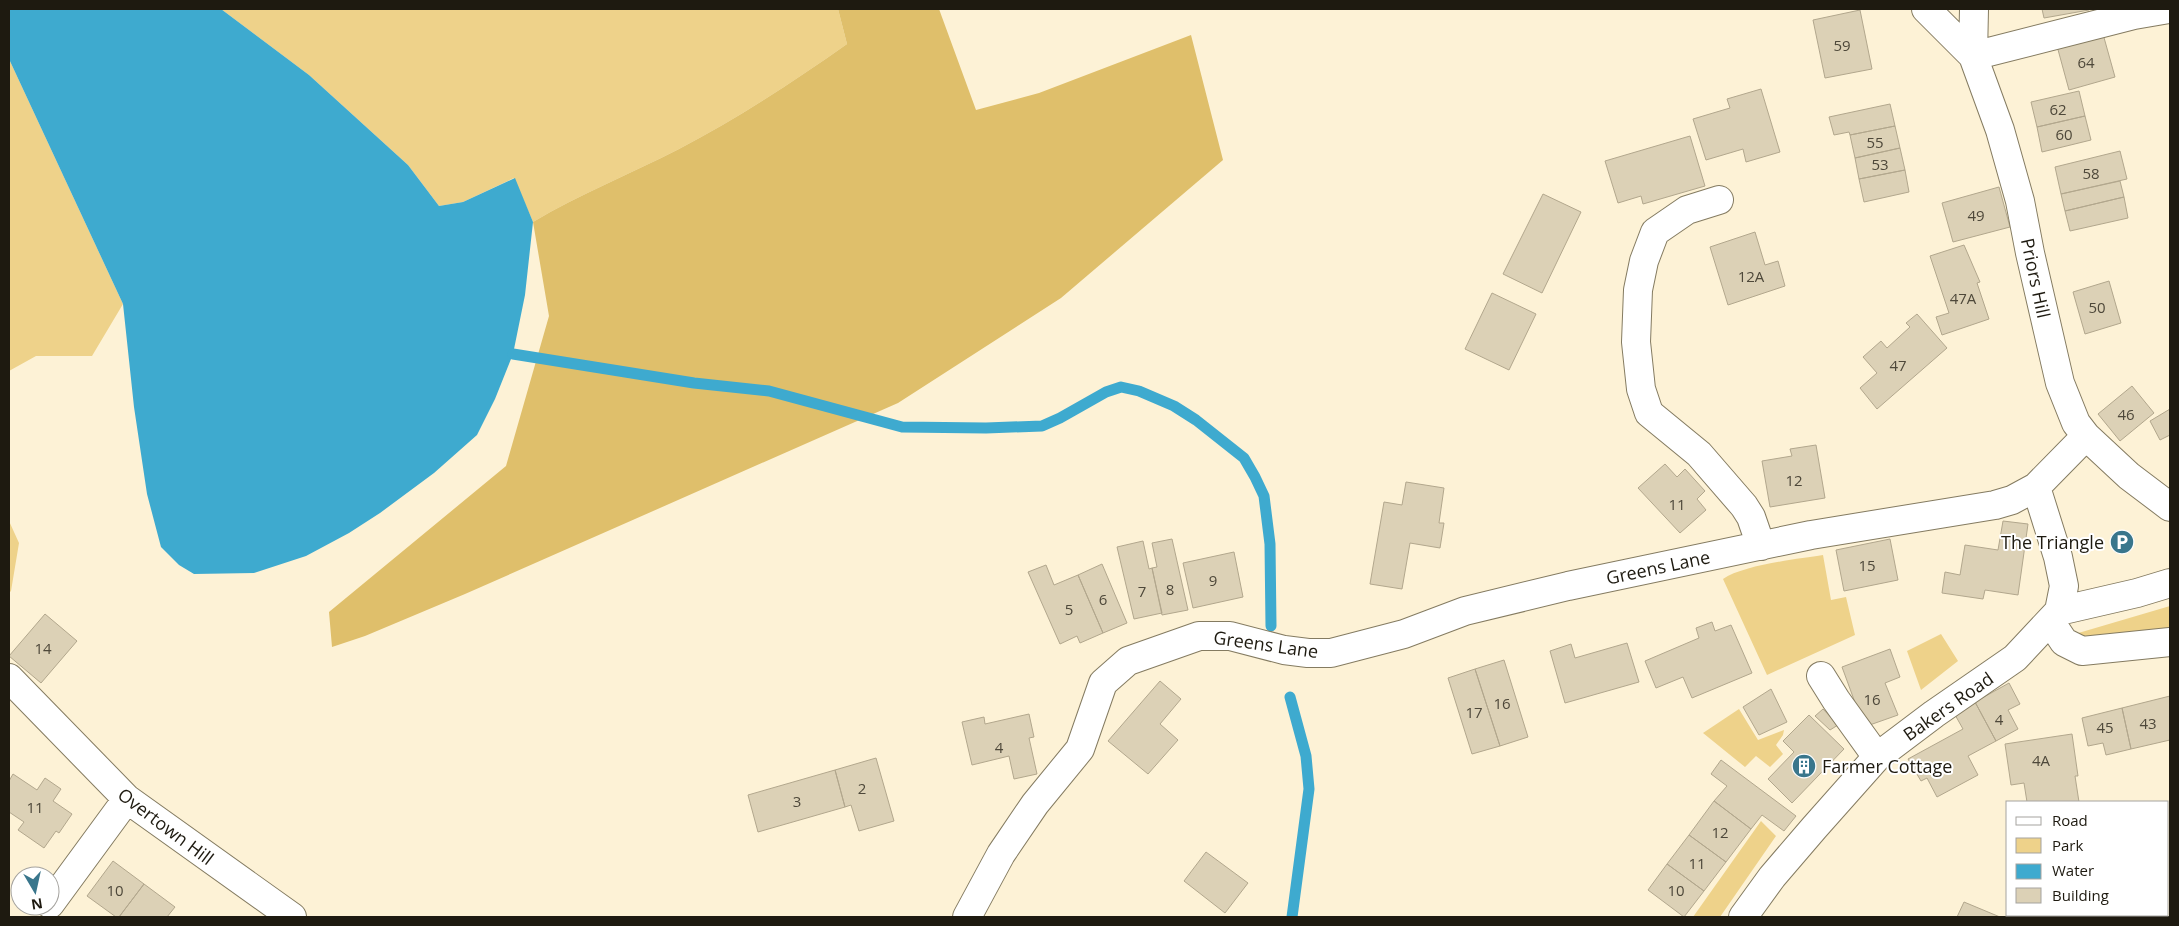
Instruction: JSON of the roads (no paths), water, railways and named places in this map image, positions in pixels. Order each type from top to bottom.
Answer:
[{"type":"street","points":[[1926,9],[1974,56],[2168,9]]},
{"type":"street","name":"Priors Hill","points":[[1974,9],[1974,56],[2000,130],[2020,201],[2060,383],[2076,423],[2086,436],[2129,476],[2170,507]]},
{"type":"street","points":[[1719,200],[1687,210],[1655,232],[1644,261],[1638,290],[1636,342],[1641,389],[1649,413],[1699,454],[1738,498],[1751,517],[1761,546]]},
{"type":"street","name":"Greens Lane","points":[[967,917],[1001,854],[1035,804],[1080,749],[1102,683],[1128,661],[1199,636],[1230,636],[1284,650],[1330,653],[1404,634],[1465,611],[1568,586],[1876,524],[1995,505],[2012,500],[2036,487],[2086,436]]},
{"type":"street","points":[[2036,487],[2058,557],[2064,586],[2054,616],[2064,642],[2082,651],[2170,642]]},
{"type":"street","points":[[2054,616],[2137,594],[2170,583]]},
{"type":"street","name":"Bakers Road","points":[[1743,917],[1772,877],[1877,757],[1934,714],[2015,658],[2054,616]]},
{"type":"street","points":[[1822,676],[1836,700],[1877,757]]},
{"type":"street","name":"Overtown Hill","points":[[9,678],[127,800],[292,917]]},
{"type":"street","points":[[60,891],[127,800]]},
{"type":"water","points":[[9,9],[221,9],[309,75],[408,165],[439,206],[463,202],[515,178],[533,222],[525,295],[513,354],[495,399],[477,435],[434,473],[380,513],[349,533],[306,556],[254,573],[194,574],[179,565],[161,547],[147,494],[134,407],[123,304],[9,59]]},
{"type":"waterway","points":[[513,354],[694,383],[769,391],[902,427],[986,428],[1042,426],[1106,392],[1121,387],[1139,391],[1174,406],[1196,420],[1244,458],[1255,477],[1264,496],[1270,544],[1271,626]]},
{"type":"waterway","points":[[1290,697],[1306,756],[1309,789],[1292,917]]},
{"type":"place","name":"The Triangle","points":[[2122,542]]},
{"type":"place","name":"Farmer Cottage","points":[[1804,766]]}]
